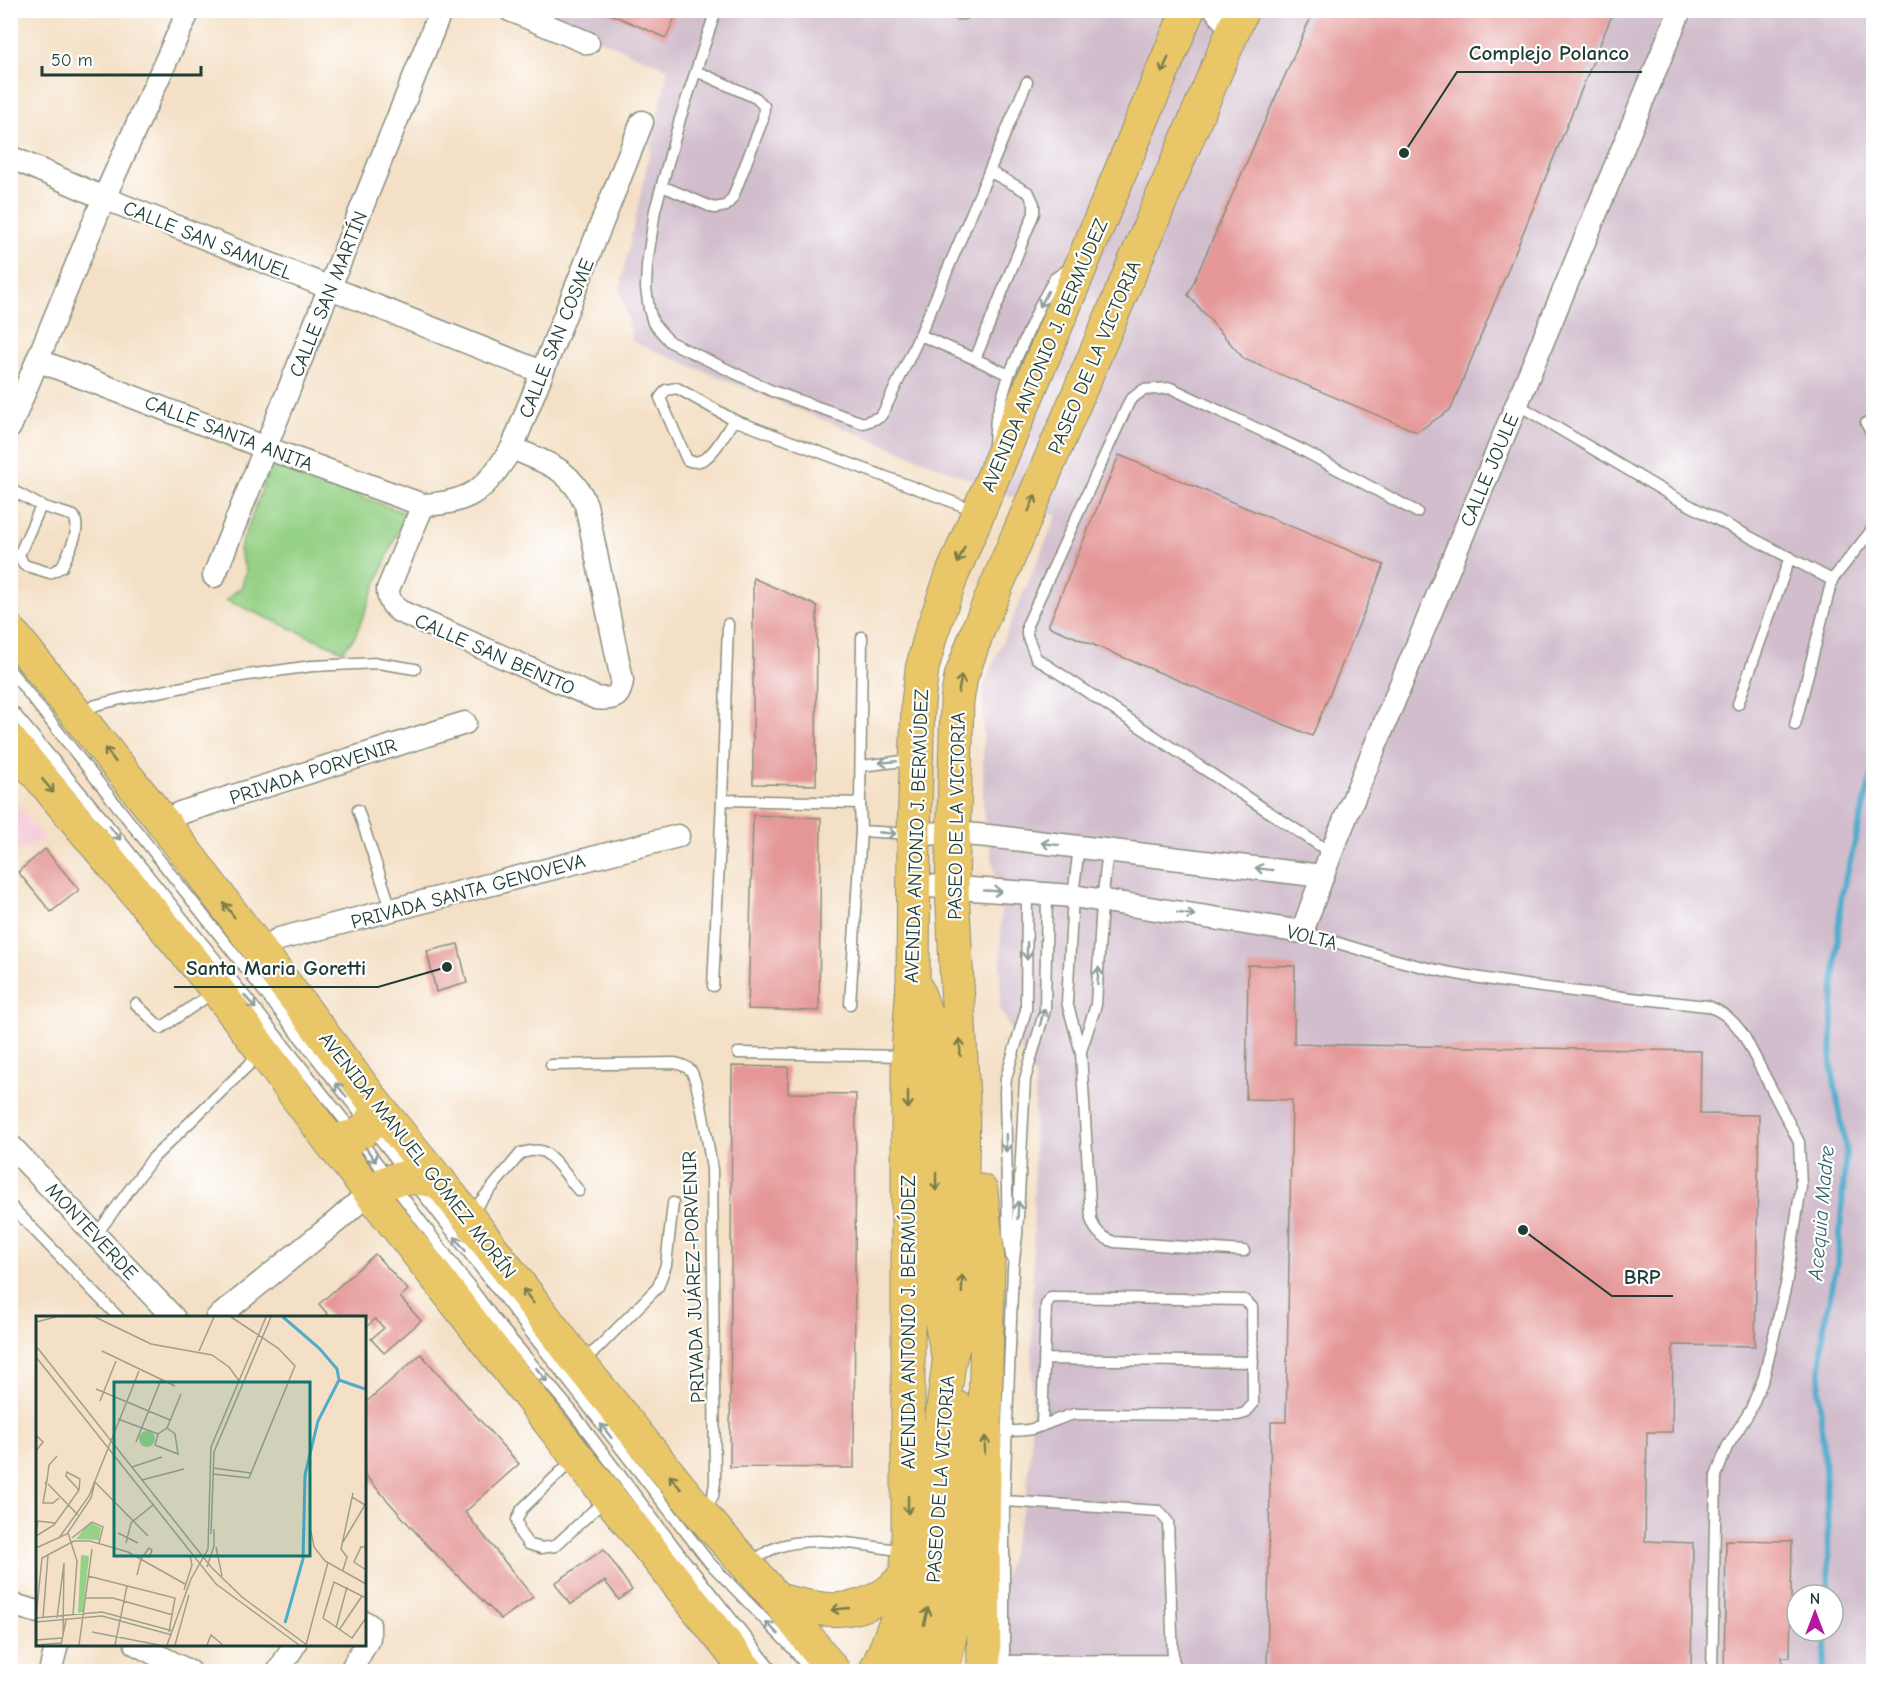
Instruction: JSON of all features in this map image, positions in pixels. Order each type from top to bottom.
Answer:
[{"type":"main road","name":"AVENIDA ANTONIO J. BERMÚDEZ","points":[[875,1671],[894,1630],[901,1607],[908,1562],[908,1056],[913,980],[915,760],[922,669],[931,634],[952,575],[1188,10]]},
{"type":"main road","name":"PASEO DE LA VICTORIA","points":[[908,1671],[927,1616],[933,1579],[939,1439],[949,1362],[960,1321],[963,1100],[952,888],[957,701],[969,653],[1230,18]]},
{"type":"main road","name":"AVENIDA MANUEL GÓMEZ MORÍN","points":[[10,631],[163,822],[260,951],[389,1183],[576,1456],[748,1671]]},
{"type":"main road","name":"AVENIDA MANUEL GÓMEZ MORÍN","points":[[10,741],[217,990],[262,1051],[358,1127],[440,1182],[579,1363],[703,1516],[778,1600],[812,1663]]},
{"type":"main road","points":[[913,980],[934,1036],[937,1057],[938,1305],[959,1419],[964,1539],[962,1584],[940,1671]]},
{"type":"main road","points":[[963,1100],[979,1162],[988,1259],[983,1534],[997,1668]]},
{"type":"main road","points":[[389,1183],[440,1182]]},
{"type":"main road","points":[[778,1600],[818,1610],[842,1611],[889,1593],[908,1562]]},
{"type":"main road","points":[[702,1614],[732,1671]]},
{"type":"street","points":[[10,428],[104,198],[189,10]]},
{"type":"street","name":"CALLE SAN MARTÍN","points":[[214,576],[441,10]]},
{"type":"street","points":[[510,10],[588,43]]},
{"type":"street","name":"CALLE JOULE","points":[[1302,932],[1330,853],[1680,10]]},
{"type":"street","name":"CALLE SAN COSME","points":[[423,505],[445,504],[465,499],[480,490],[495,474],[513,448],[642,122]]},
{"type":"street","name":"CALLE SAN SAMUEL","points":[[10,157],[104,198],[329,289],[542,372]]},
{"type":"street","name":"CALLE SANTA ANITA","points":[[37,360],[266,448],[423,505]]},
{"type":"street","name":"CALLE SAN BENITO","points":[[423,505],[388,589],[388,598],[392,605],[399,611],[596,698],[616,697],[621,690],[622,680],[586,504],[571,478],[558,468],[513,448]]},
{"type":"street","name":"PRIVADA PORVENIR","points":[[163,822],[180,813],[465,723]]},
{"type":"street","points":[[914,834],[953,833],[1322,876]]},
{"type":"street","name":"PRIVADA SANTA GENOVEVA","points":[[260,951],[279,939],[678,836]]},
{"type":"street","name":"VOLTA","points":[[914,885],[1073,896],[1302,932]]},
{"type":"street","name":"MONTEVERDE","points":[[10,1145],[173,1316]]},
{"type":"street","points":[[218,1316],[337,1221],[389,1183]]},
{"type":"street","points":[[10,1604],[36,1611]]},
{"type":"street","points":[[366,1623],[369,1625],[369,1638],[366,1643]]},
{"type":"street","points":[[50,1671],[56,1646]]},
{"type":"street","points":[[140,1646],[190,1671]]},
{"type":"street","points":[[278,1671],[294,1646]]},
{"type":"street","points":[[350,1671],[364,1646]]},
{"type":"lane","points":[[716,10],[655,210],[646,288],[653,322],[670,342],[772,391],[862,423],[873,420],[884,411],[920,335],[1027,82]]},
{"type":"lane","points":[[944,10],[954,15],[966,14],[970,10]]},
{"type":"lane","points":[[662,186],[714,208],[726,206],[733,197],[763,119],[764,106],[756,98],[696,71]]},
{"type":"lane","points":[[975,358],[1034,213],[1034,204],[1029,193],[989,171]]},
{"type":"lane","points":[[997,471],[993,441],[996,418],[1009,375],[1041,303],[1055,278],[1084,259]]},
{"type":"lane","points":[[920,335],[1009,375]]},
{"type":"lane","points":[[734,420],[707,459],[700,463],[693,463],[687,460],[660,398],[666,390],[677,388],[734,420],[979,512]]},
{"type":"lane","points":[[1330,853],[1036,658],[1027,635],[1027,625],[1130,400],[1143,390],[1171,388],[1302,450],[1417,512]]},
{"type":"lane","points":[[1516,404],[1672,496],[1832,580]]},
{"type":"lane","points":[[1866,423],[1874,438]]},
{"type":"lane","points":[[10,489],[41,506],[74,516],[77,528],[62,567],[50,573],[24,565],[20,555],[41,506]]},
{"type":"lane","points":[[1796,725],[1832,580],[1874,524]]},
{"type":"lane","points":[[1738,704],[1790,557]]},
{"type":"lane","points":[[713,986],[728,624]]},
{"type":"lane","points":[[850,1004],[861,831],[862,637]]},
{"type":"lane","points":[[78,715],[96,705],[121,699],[241,676],[312,666],[378,663],[415,669]]},
{"type":"lane","points":[[10,670],[358,1127]]},
{"type":"lane","points":[[10,708],[358,1127]]},
{"type":"lane","points":[[861,766],[915,760]]},
{"type":"lane","points":[[722,800],[860,803]]},
{"type":"lane","points":[[358,810],[392,911]]},
{"type":"lane","points":[[861,831],[914,834]]},
{"type":"lane","points":[[1079,847],[1073,896],[1067,1002],[1081,1053],[1091,1219],[1094,1229],[1102,1238],[1114,1242],[1244,1251]]},
{"type":"lane","points":[[1081,1053],[1096,1005],[1102,902],[1108,850]]},
{"type":"lane","points":[[1013,1268],[1008,1236],[1005,1092],[1006,1078],[1026,1010],[1037,893]]},
{"type":"lane","points":[[1037,893],[1045,1010],[1025,1079],[1017,1235],[1013,1268],[997,1668],[1173,1660]]},
{"type":"lane","name":"VOLTA","points":[[1302,932],[1396,960],[1455,974],[1550,988],[1708,1006],[1723,1013],[1735,1023],[1744,1036],[1799,1142],[1802,1170],[1786,1285],[1767,1367],[1758,1395],[1727,1447],[1716,1476],[1712,1671]]},
{"type":"lane","points":[[136,1004],[161,1028],[217,990]]},
{"type":"lane","points":[[96,1235],[152,1159],[262,1051]]},
{"type":"lane","points":[[738,1053],[908,1056]]},
{"type":"lane","name":"PRIVADA JUÁREZ-PORVENIR","points":[[551,1065],[674,1062],[693,1073],[712,1169],[715,1482],[713,1496],[703,1516]]},
{"type":"lane","points":[[468,1217],[521,1153],[541,1151],[548,1155],[579,1191]]},
{"type":"lane","points":[[389,1183],[709,1562],[793,1649],[812,1663]]},
{"type":"lane","points":[[389,1183],[496,1321],[570,1409],[683,1558],[774,1671]]},
{"type":"lane","points":[[579,1363],[658,1287],[666,1265],[674,1203]]},
{"type":"lane","points":[[10,1205],[118,1316]]},
{"type":"lane","points":[[1007,1431],[1030,1430],[1042,1426],[1076,1414],[1238,1415],[1245,1413],[1253,1404],[1251,1306],[1244,1300],[1051,1297],[1046,1305],[1042,1426]]},
{"type":"lane","points":[[1044,1359],[1253,1362]]},
{"type":"lane","points":[[576,1456],[522,1509],[517,1520],[520,1533],[528,1544],[542,1548],[555,1546],[609,1496]]},
{"type":"lane","points":[[1004,1501],[1159,1511],[1163,1514],[1168,1522],[1173,1660],[1179,1671]]},
{"type":"lane","points":[[747,1565],[769,1551],[799,1542],[830,1541],[908,1562]]},
{"type":"shaded area","points":[[533,11],[1873,11],[1873,1671],[995,1671],[991,1625],[1026,1497],[1031,1447],[1035,1078],[1000,1008],[1001,906],[983,809],[983,687],[1057,515],[633,342],[620,288],[668,69]]},
{"type":"shaded area","points":[[11,796],[43,839],[10,856]]},
{"type":"green space","points":[[272,463],[405,513],[355,636],[343,651],[226,600],[242,586],[246,571],[239,550]]},
{"type":"building","points":[[601,10],[678,10],[666,38]]},
{"type":"building","points":[[1314,10],[1614,10],[1451,409],[1417,432],[1244,359],[1188,295]]},
{"type":"building","points":[[1119,455],[1384,565],[1312,736],[1048,626]]},
{"type":"building","points":[[753,578],[817,606],[816,785],[753,784]]},
{"type":"building","points":[[753,815],[821,818],[819,1011],[748,1009]]},
{"type":"building","points":[[45,849],[79,890],[51,912],[18,872]]},
{"type":"building","points":[[458,944],[467,983],[436,992],[427,951]]},
{"type":"building","points":[[1248,965],[1295,966],[1294,1044],[1701,1051],[1700,1114],[1759,1115],[1755,1346],[1673,1345],[1672,1432],[1647,1432],[1645,1541],[1693,1543],[1691,1672],[1267,1672],[1271,1422],[1286,1422],[1292,1100],[1246,1099]]},
{"type":"building","points":[[732,1066],[788,1067],[788,1093],[856,1094],[854,1468],[730,1467]]},
{"type":"building","points":[[375,1254],[408,1290],[400,1297],[421,1321],[384,1353],[371,1339],[384,1328],[375,1319],[366,1327],[366,1316],[329,1316],[319,1304]]},
{"type":"building","points":[[421,1354],[519,1464],[465,1512],[533,1597],[501,1619],[427,1545],[366,1476],[366,1402]]},
{"type":"building","points":[[1726,1540],[1792,1541],[1791,1583],[1785,1583],[1785,1643],[1790,1643],[1790,1657],[1782,1657],[1782,1672],[1724,1672]]},
{"type":"building","points":[[604,1549],[632,1590],[619,1600],[605,1581],[570,1605],[555,1583]]},
{"type":"waterway","name":"Acequia Madre","points":[[1829,1583],[1827,1497],[1819,1391],[1824,1324],[1838,1260],[1846,1149],[1831,1063],[1834,982],[1841,897],[1874,766]]},
{"type":"waterway","name":"Acequia Madre","points":[[1823,1672],[1826,1643]]},
{"type":"place","name":"Complejo Polanco","points":[[1404,153]]},
{"type":"place","name":"Santa Maria Goretti","points":[[447,967]]},
{"type":"place","name":"BRP","points":[[1523,1230]]}]
